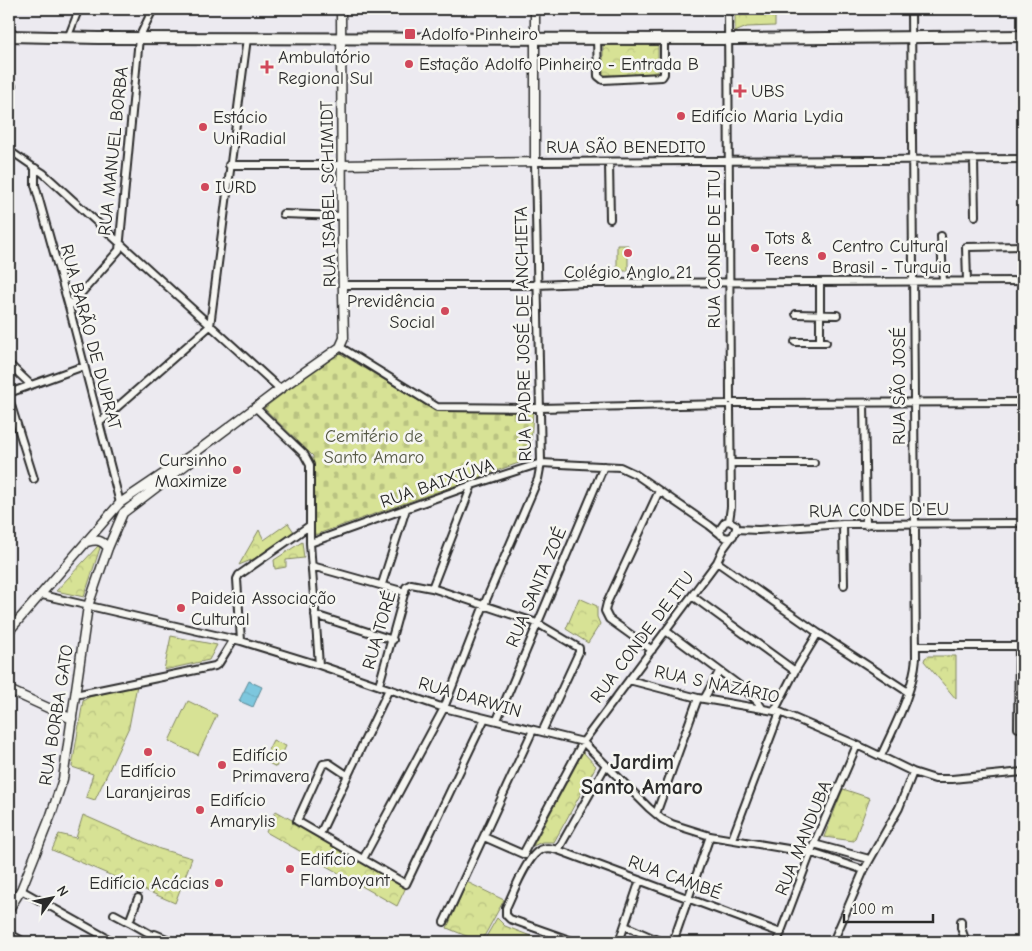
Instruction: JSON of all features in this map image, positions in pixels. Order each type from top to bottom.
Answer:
[{"type":"main road","points":[[9,36],[342,39],[728,39],[1023,36]]},
{"type":"main road","points":[[9,936],[20,942]]},
{"type":"street","points":[[68,37],[79,9]]},
{"type":"street","name":"RUA MANUEL BORBA","points":[[69,307],[119,250],[140,38],[153,9]]},
{"type":"street","name":"RUA ISABEL SCHIMIDT","points":[[340,347],[344,338],[341,9]]},
{"type":"street","name":"RUA PADRE JOSÉ DE ANCHIETA","points":[[363,859],[444,708],[484,605],[538,479],[541,463],[535,162],[535,9]]},
{"type":"street","name":"RUA CONDE DE ITU","points":[[728,9],[732,507],[729,521]]},
{"type":"street","name":"RUA SÃO JOSÉ","points":[[881,756],[908,692],[915,668],[916,646],[911,9]]},
{"type":"street","points":[[99,423],[210,326],[247,38]]},
{"type":"street","points":[[596,39],[598,76],[603,80],[662,78],[664,74],[664,39]]},
{"type":"street","points":[[9,93],[12,86]]},
{"type":"street","points":[[9,150],[43,173],[280,389]]},
{"type":"street","name":"RUA SÃO BENEDITO","points":[[230,165],[1023,159]]},
{"type":"street","points":[[974,160],[975,216]]},
{"type":"street","points":[[609,162],[610,219]]},
{"type":"street","name":"RUA BARÃO DE DUPRAT","points":[[35,168],[35,186],[123,513]]},
{"type":"street","points":[[283,214],[342,216]]},
{"type":"street","points":[[941,236],[943,282]]},
{"type":"street","points":[[967,281],[966,247],[1023,246]]},
{"type":"street","points":[[344,285],[1023,281]]},
{"type":"street","points":[[795,342],[823,342],[820,314],[820,282]]},
{"type":"street","points":[[796,314],[837,314]]},
{"type":"street","points":[[9,631],[120,503],[200,449],[340,347],[437,407],[539,408],[730,404],[1023,402]]},
{"type":"street","points":[[9,364],[31,385]]},
{"type":"street","points":[[9,393],[84,366]]},
{"type":"street","points":[[9,399],[34,479]]},
{"type":"street","points":[[864,403],[866,524]]},
{"type":"street","points":[[256,408],[308,459],[310,465],[309,526],[319,665]]},
{"type":"street","points":[[123,513],[191,461],[200,449]]},
{"type":"street","points":[[731,463],[814,462]]},
{"type":"street","name":"RUA BAIXIÚVA","points":[[310,543],[472,485],[541,463],[620,467],[635,474],[709,525]]},
{"type":"street","name":"RUA SANTA ZOÉ","points":[[497,720],[604,466]]},
{"type":"street","points":[[472,485],[432,588],[537,623],[579,648],[579,652],[542,732]]},
{"type":"street","points":[[652,650],[609,619],[605,611],[659,491]]},
{"type":"street","points":[[382,584],[406,509]]},
{"type":"street","name":"RUA BORBA GATO","points":[[9,909],[21,890],[63,779],[88,606],[108,548],[123,513]]},
{"type":"street","points":[[729,521],[736,524],[736,529],[731,538],[722,535],[709,525],[723,524],[729,521]]},
{"type":"street","name":"RUA CONDE D'EU","points":[[736,529],[758,530],[843,524],[1023,523]]},
{"type":"street","points":[[722,535],[720,529],[723,524]]},
{"type":"street","points":[[843,524],[844,585]]},
{"type":"street","points":[[75,695],[215,666],[238,640],[236,579],[309,526]]},
{"type":"street","name":"RUA CONDE DE ITU","points":[[722,535],[723,549]]},
{"type":"street","name":"RUA CONDE DE ITU","points":[[523,854],[583,742],[717,562],[731,538]]},
{"type":"street","points":[[87,542],[100,540],[108,548]]},
{"type":"street","points":[[717,562],[908,692]]},
{"type":"street","points":[[312,566],[382,584],[405,592]]},
{"type":"street","name":"RUA TORÉ","points":[[379,685],[407,585],[432,588]]},
{"type":"street","name":"RUA DARWIN","points":[[42,595],[238,640],[389,688],[444,708],[583,742]]},
{"type":"street","points":[[692,596],[795,671]]},
{"type":"street","points":[[315,615],[393,640]]},
{"type":"street","points":[[666,631],[744,690],[762,708]]},
{"type":"street","points":[[732,839],[777,711],[795,671],[818,632]]},
{"type":"street","points":[[916,646],[1021,646],[1018,728]]},
{"type":"street","points":[[656,814],[701,699],[719,672]]},
{"type":"street","name":"RUA S NAZÁRIO","points":[[629,680],[701,699],[777,711],[857,745],[913,772],[935,779],[1023,772]]},
{"type":"street","points":[[320,834],[389,688]]},
{"type":"street","points":[[9,690],[72,719]]},
{"type":"street","points":[[347,775],[329,763],[323,764],[296,820],[298,823],[404,884],[408,882],[485,718]]},
{"type":"street","points":[[444,922],[533,730]]},
{"type":"street","points":[[583,742],[656,814],[672,824],[710,836],[812,853],[864,870]]},
{"type":"street","name":"RUA MANDUBA","points":[[778,942],[814,844],[857,745]]},
{"type":"street","points":[[575,942],[510,919],[506,914],[506,908],[530,858],[541,849],[558,850],[606,765]]},
{"type":"street","points":[[833,942],[864,870],[899,808],[913,772]]},
{"type":"street","points":[[673,942],[710,836]]},
{"type":"street","points":[[484,837],[530,858]]},
{"type":"street","points":[[814,844],[869,860]]},
{"type":"street","name":"RUA CAMBÉ","points":[[558,850],[781,933]]},
{"type":"street","points":[[619,942],[640,880]]},
{"type":"street","points":[[21,890],[114,942]]},
{"type":"street","points":[[129,922],[138,898]]},
{"type":"street","points":[[114,914],[152,936]]},
{"type":"street","points":[[961,921],[961,928],[966,942]]},
{"type":"street","points":[[625,926],[662,942]]},
{"type":"street","points":[[144,942],[152,936],[159,935],[174,942]]},
{"type":"green space","points":[[735,9],[775,9],[775,26],[747,27],[735,32]]},
{"type":"green space","points":[[603,45],[658,45],[658,75],[603,75]]},
{"type":"green space","points":[[617,245],[628,245],[628,271],[617,271]]},
{"type":"green space","name":"Cemitério de Santo Amaro","points":[[338,352],[434,410],[533,411],[530,459],[312,536],[313,456],[264,408]]},
{"type":"green space","points":[[288,523],[294,532],[256,558],[239,565],[259,530],[264,540]]},
{"type":"green space","points":[[302,542],[304,558],[286,560],[286,567],[275,569],[274,560]]},
{"type":"green space","points":[[98,546],[100,548],[84,597],[56,591]]},
{"type":"green space","points":[[579,598],[597,606],[597,617],[600,624],[588,643],[566,629]]},
{"type":"green space","points":[[171,636],[217,645],[209,660],[164,670]]},
{"type":"green space","points":[[928,656],[956,656],[956,699],[924,661]]},
{"type":"green space","points":[[137,685],[129,727],[95,800],[86,797],[93,774],[72,767],[83,701],[89,697]]},
{"type":"green space","points":[[188,701],[217,715],[198,755],[169,741]]},
{"type":"green space","points":[[273,740],[286,746],[276,767],[263,760]]},
{"type":"green space","points":[[583,752],[596,766],[554,842],[542,842],[533,846]]},
{"type":"green space","points":[[843,789],[870,798],[854,841],[824,837]]},
{"type":"green space","points":[[276,811],[407,885],[397,906],[266,832]]},
{"type":"green space","points":[[83,815],[160,849],[192,858],[175,903],[52,850],[59,834],[76,838]]},
{"type":"green space","points":[[467,882],[504,900],[481,942],[447,928]]},
{"type":"green space","points":[[497,918],[505,926],[533,937],[531,942],[483,942]]},
{"type":"water","points":[[249,681],[262,687],[253,707],[239,701]]},
{"type":"place","name":"Adolfo Pinheiro","points":[[410,34]]},
{"type":"place","name":"Estação Adolfo Pinheiro - Entrada B","points":[[409,64]]},
{"type":"place","name":"Ambulatório Regional Sul","points":[[267,67]]},
{"type":"place","name":"UBS","points":[[740,91]]},
{"type":"place","name":"Edifício Maria Lydia","points":[[681,116]]},
{"type":"place","name":"Estácio UniRadial","points":[[203,127]]},
{"type":"place","name":"IURD","points":[[205,187]]},
{"type":"place","name":"Tots & Teens","points":[[755,248]]},
{"type":"place","name":"Colégio Anglo 21","points":[[628,253]]},
{"type":"place","name":"Centro Cultural Brasil - Turquia","points":[[822,256]]},
{"type":"place","name":"Previdência Social","points":[[445,311]]},
{"type":"place","name":"Cursinho Maximize","points":[[237,470]]},
{"type":"place","name":"Paideia Associação Cultural","points":[[181,608]]},
{"type":"place","name":"Edifício Laranjeiras","points":[[148,752]]},
{"type":"place","name":"Edifício Primavera","points":[[222,765]]},
{"type":"place","name":"Edifício Amarylis","points":[[200,810]]},
{"type":"place","name":"Edifício Flamboyant","points":[[290,869]]},
{"type":"place","name":"Edifício Acácias","points":[[219,883]]},
{"type":"district","name":"Jardim Santo Amaro","points":[[642,774]]}]
